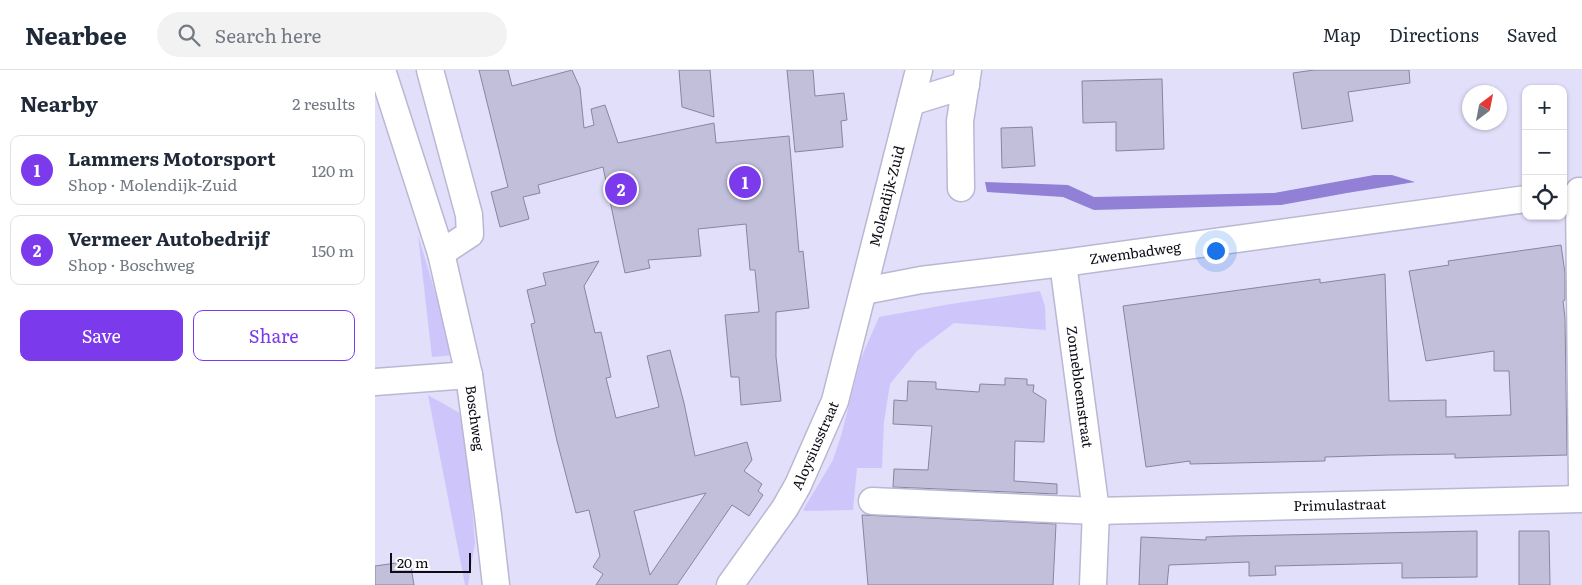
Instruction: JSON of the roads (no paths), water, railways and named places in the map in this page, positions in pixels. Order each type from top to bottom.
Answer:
[{"type":"street","name":"Boschweg","points":[[382,70],[441,253],[469,375],[496,585]]},
{"type":"street","points":[[430,70],[469,215],[470,234],[441,253]]},
{"type":"street","name":"Molendijk-Zuid","points":[[864,290],[919,70]]},
{"type":"street","points":[[911,102],[967,77]]},
{"type":"street","points":[[961,188],[960,121],[967,77]]},
{"type":"street","points":[[1575,192],[1582,486]]},
{"type":"street","name":"Zwembadweg","points":[[864,290],[921,280],[1063,263],[1522,200]]},
{"type":"street","name":"Zonnebloemstraat","points":[[1063,263],[1096,511],[1093,585]]},
{"type":"street","name":"Aloysiusstraat","points":[[730,585],[785,508],[799,485],[835,401],[864,290]]},
{"type":"street","points":[[375,382],[469,375]]},
{"type":"street","name":"Primulastraat","points":[[1096,511],[1582,499]]},
{"type":"street","points":[[872,501],[1096,511]]},
{"type":"place","name":"Lammers Motorsport","points":[[745,182]]},
{"type":"place","name":"Vermeer Autobedrijf","points":[[621,189]]}]
